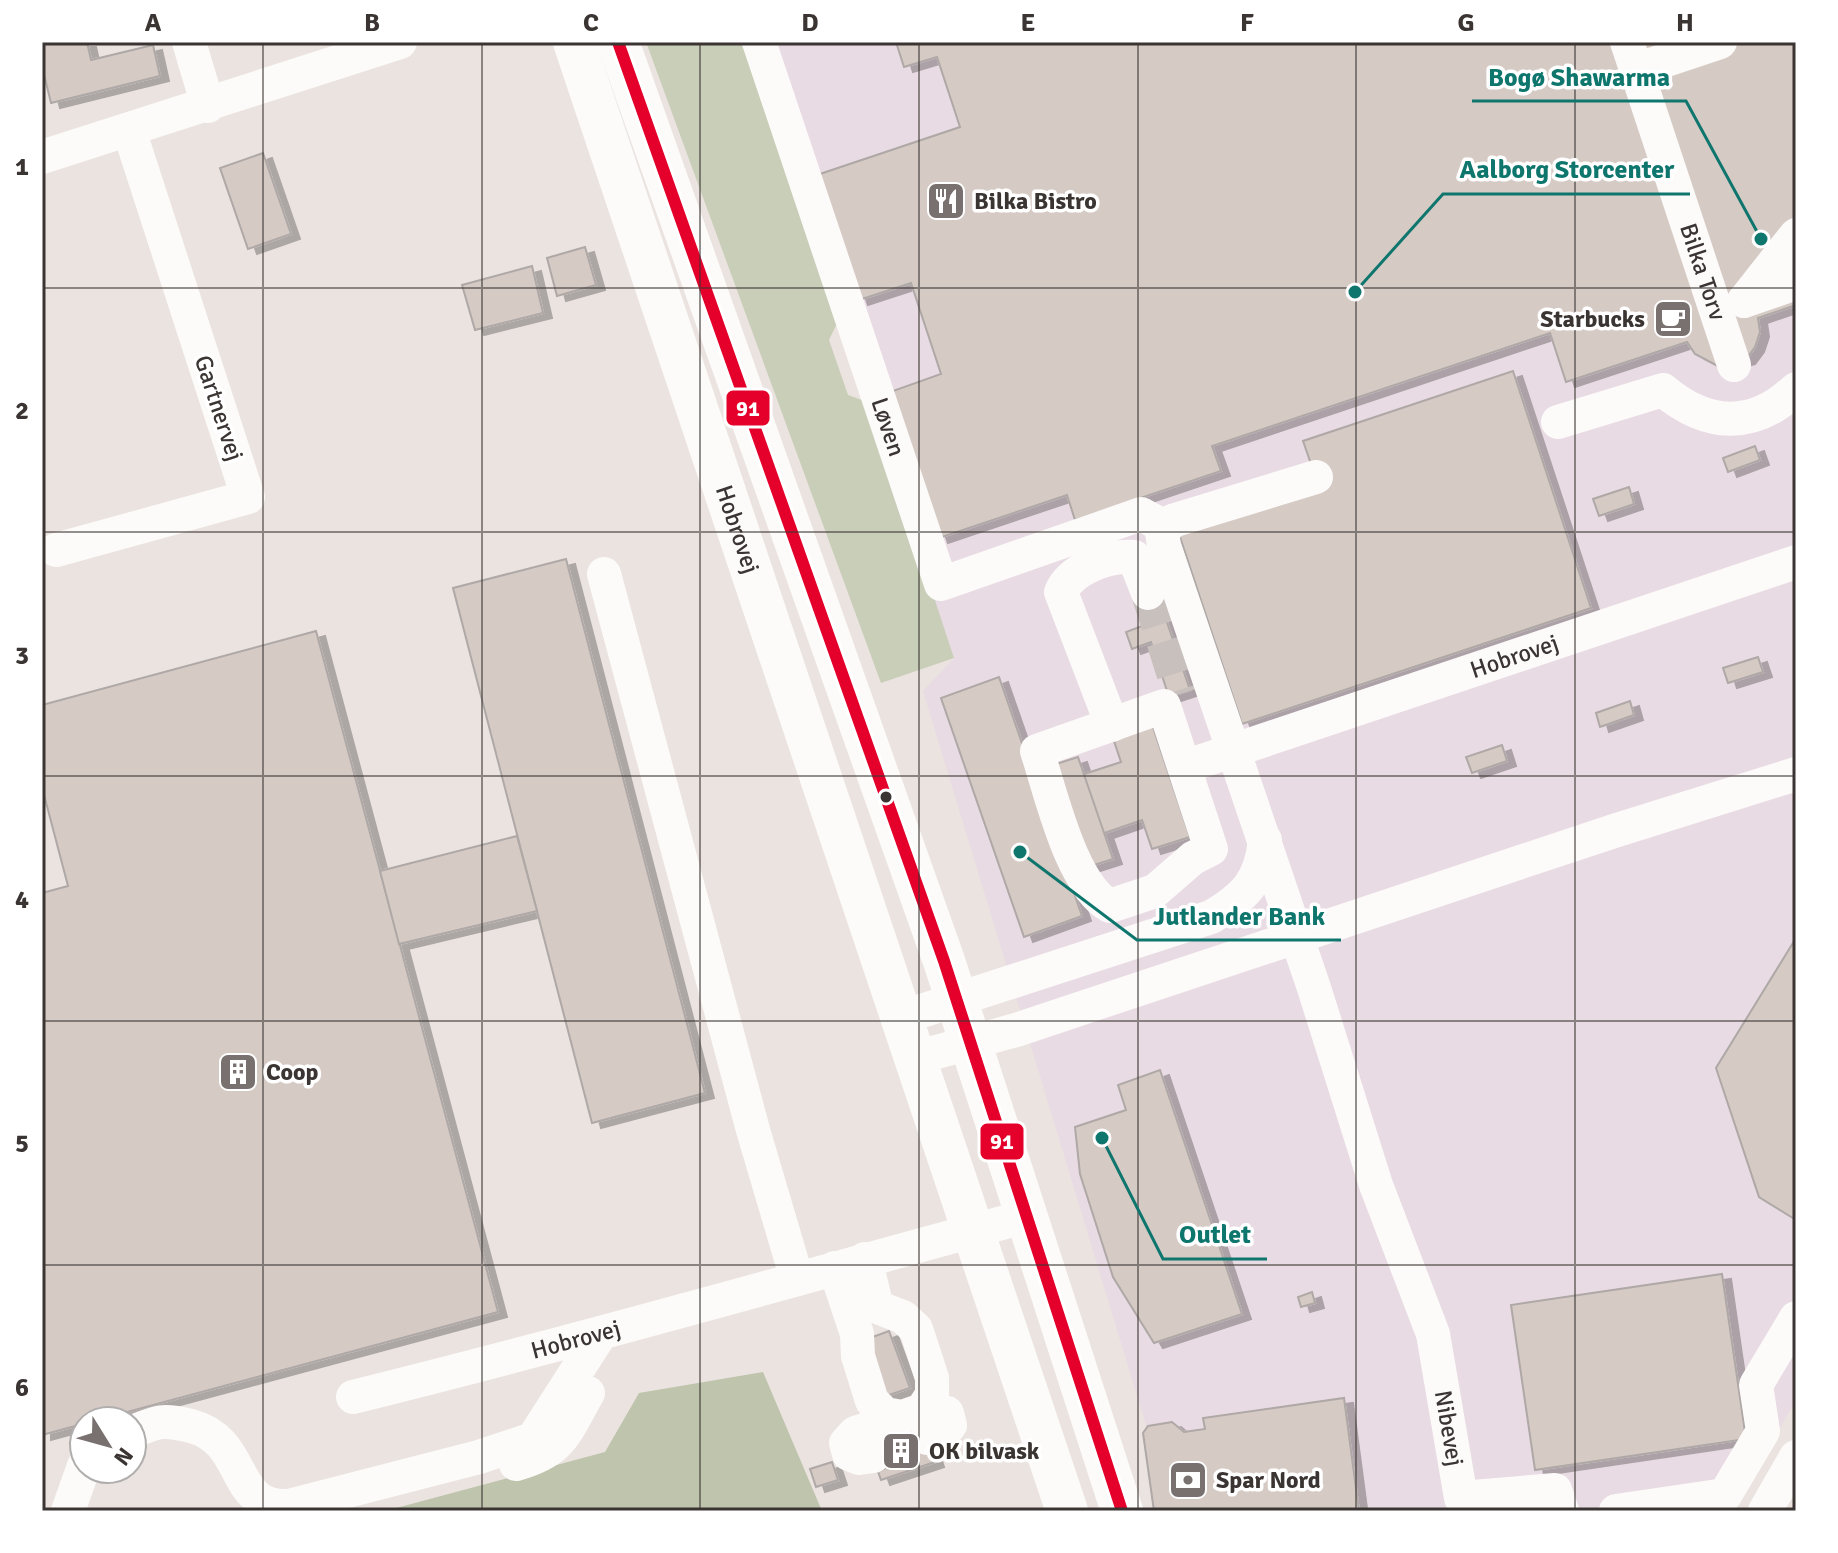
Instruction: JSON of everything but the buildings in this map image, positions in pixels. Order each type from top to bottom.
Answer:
[{"type":"main road","name":"Hobrovej","points":[[574,42],[1067,1511]]},
{"type":"main road","name":"Hobrovej","points":[[618,42],[852,695],[972,1044],[1122,1511]]},
{"type":"street","points":[[189,42],[208,106]]},
{"type":"street","points":[[42,157],[400,42]]},
{"type":"street","name":"Løven","points":[[759,42],[941,584],[1141,514],[1165,527]]},
{"type":"street","points":[[1632,56],[1720,42]]},
{"type":"street","name":"Bilka Torv","points":[[1632,56],[1734,365]]},
{"type":"street","name":"Gartnervej","points":[[56,550],[248,497],[129,130]]},
{"type":"street","points":[[1796,235],[1744,301],[1796,283]]},
{"type":"street","points":[[1558,422],[1663,390],[1686,407],[1711,418],[1737,419],[1767,411],[1796,389]]},
{"type":"street","points":[[1296,936],[1265,840],[1206,759],[1164,706],[1037,751],[1086,883],[1099,900],[1110,906],[1143,896],[1193,858],[1211,849],[1206,759],[1164,546],[1165,527],[1181,517],[1316,477]]},
{"type":"street","points":[[1112,725],[1061,592],[1066,579],[1084,569],[1122,556],[1134,557],[1148,593]]},
{"type":"street","name":"Hobrovej","points":[[1206,759],[1796,562]]},
{"type":"street","points":[[604,574],[741,1136],[797,1279]]},
{"type":"street","points":[[1180,694],[1206,759]]},
{"type":"street","points":[[915,1058],[972,1044],[1796,774]]},
{"type":"street","points":[[903,1017],[1211,917],[1239,901],[1263,862],[1265,840]]},
{"type":"street","points":[[1143,896],[1168,933],[1183,974]]},
{"type":"street","name":"Nibevej","points":[[1296,936],[1399,1248],[1433,1334],[1461,1498],[1555,1490],[1562,1511]]},
{"type":"street","name":"Hobrovej","points":[[353,1397],[599,1336],[850,1263],[1028,1216]]},
{"type":"street","points":[[850,1263],[867,1320],[858,1356],[872,1401],[885,1414],[917,1422]]},
{"type":"street","points":[[867,1320],[903,1317],[916,1329],[932,1378],[932,1395],[917,1422]]},
{"type":"street","points":[[1616,1511],[1725,1495],[1763,1431],[1756,1385],[1796,1318]]},
{"type":"street","points":[[343,1511],[545,1456],[556,1447],[632,1326]]},
{"type":"street","points":[[148,1425],[163,1419],[212,1431],[234,1459],[249,1491],[271,1507],[289,1506],[479,1457],[533,1439],[599,1336]]},
{"type":"street","points":[[873,1456],[859,1458],[849,1454],[846,1443],[855,1433],[917,1422]]},
{"type":"street","points":[[1765,1511],[1796,1457]]},
{"type":"street","points":[[68,1511],[77,1485]]},
{"type":"shaded area","points":[[742,42],[1796,42],[1796,1400],[1732,1511],[1172,1511],[923,691],[954,658]]},
{"type":"green space","points":[[646,42],[745,42],[841,315],[829,340],[848,395],[870,403],[954,658],[881,683]]},
{"type":"green space","points":[[763,1372],[822,1511],[385,1511],[605,1452],[639,1393]]},
{"type":"tunnel","points":[[1148,593],[1180,694]]},
{"type":"tunnel","points":[[873,1456],[927,1438]]},
{"type":"transit line","name":"91","points":[[618,42],[944,961],[1122,1511]]},
{"type":"place","name":"Bilka Bistro","points":[[946,201]]},
{"type":"place","name":"Bogø Shawarma","points":[[1761,239]]},
{"type":"place","name":"Aalborg Storcenter","points":[[1355,292]]},
{"type":"place","name":"Starbucks","points":[[1673,319]]},
{"type":"place","name":"Jutlander Bank","points":[[1020,852]]},
{"type":"place","name":"Coop","points":[[238,1072]]},
{"type":"place","name":"Outlet","points":[[1102,1138]]},
{"type":"place","name":"OK bilvask","points":[[901,1451]]},
{"type":"place","name":"Spar Nord","points":[[1188,1480]]}]
